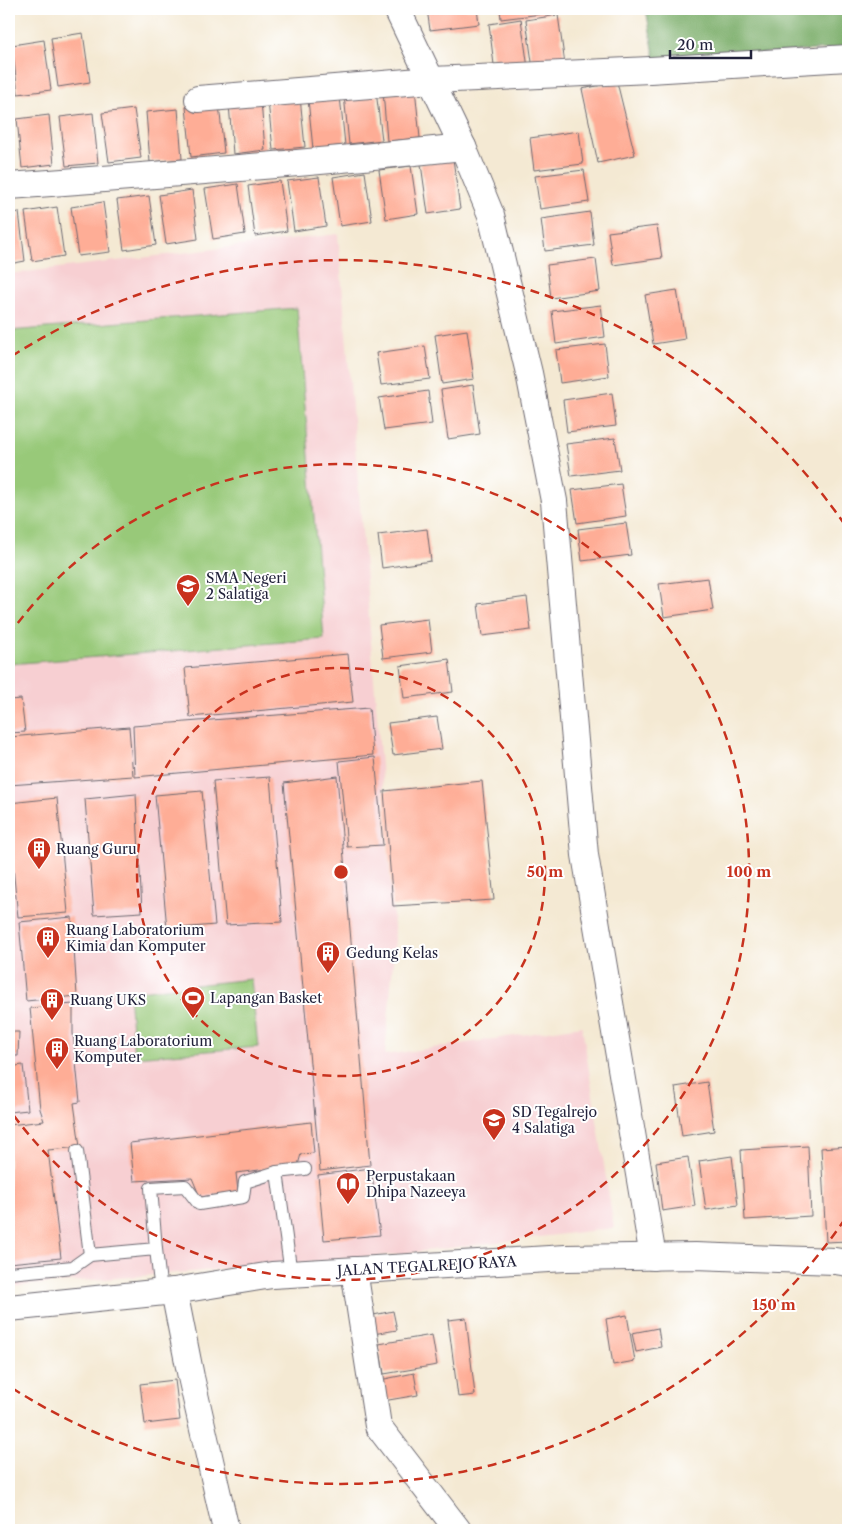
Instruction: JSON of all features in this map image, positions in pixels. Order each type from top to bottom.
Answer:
[{"type":"street","points":[[397,9],[463,147],[491,215],[529,373],[554,501],[585,855],[653,1257]]},
{"type":"street","points":[[198,99],[432,80],[650,70],[848,58]]},
{"type":"street","points":[[9,186],[251,168],[463,147]]},
{"type":"street","name":"JALAN TEGALREJO RAYA","points":[[9,1308],[168,1292],[272,1274],[566,1258],[695,1256],[848,1263]]},
{"type":"street","points":[[354,1270],[378,1426],[458,1530]]},
{"type":"street","points":[[168,1292],[191,1377],[226,1530]]},
{"type":"lane","points":[[77,1151],[90,1255]]},
{"type":"lane","points":[[168,1292],[156,1249],[151,1188],[185,1186],[200,1204],[243,1197],[245,1182],[277,1172],[305,1169]]},
{"type":"lane","points":[[277,1172],[291,1274]]},
{"type":"lane","points":[[9,1272],[73,1266],[90,1255],[156,1249]]},
{"type":"shaded area","name":"SMA Negeri 2 Salatiga","points":[[338,234],[395,939],[385,1055],[582,1026],[614,1228],[391,1255],[9,1287],[9,274]]},
{"type":"green space","points":[[646,9],[848,9],[848,48],[655,60]]},
{"type":"green space","points":[[297,308],[324,639],[9,664],[9,331]]},
{"type":"green space","name":"Lapangan Basket","points":[[251,979],[258,1047],[134,1057],[129,992]]},
{"type":"building","points":[[427,9],[477,9],[479,24],[430,30]]},
{"type":"building","points":[[500,9],[549,9],[550,13],[501,19]]},
{"type":"building","points":[[558,15],[565,64],[533,69],[526,20]]},
{"type":"building","points":[[521,19],[528,68],[495,73],[489,24]]},
{"type":"building","points":[[83,33],[90,82],[58,87],[51,38]]},
{"type":"building","points":[[44,40],[51,90],[18,94],[12,45]]},
{"type":"building","points":[[617,82],[635,155],[598,163],[582,89]]},
{"type":"building","points":[[415,88],[420,138],[387,141],[383,91]]},
{"type":"building","points":[[376,91],[382,140],[349,144],[344,95]]},
{"type":"building","points":[[340,96],[345,145],[313,149],[308,99]]},
{"type":"building","points":[[300,97],[305,147],[273,150],[268,101]]},
{"type":"building","points":[[261,101],[265,150],[233,154],[229,104]]},
{"type":"building","points":[[219,104],[224,153],[191,157],[186,107]]},
{"type":"building","points":[[134,109],[141,158],[109,162],[102,113]]},
{"type":"building","points":[[178,109],[182,159],[150,162],[146,112]]},
{"type":"building","points":[[93,113],[98,163],[66,166],[60,117]]},
{"type":"building","points":[[49,115],[54,164],[22,168],[17,119]]},
{"type":"building","points":[[579,131],[583,164],[534,170],[530,138]]},
{"type":"building","points":[[453,159],[460,209],[428,214],[421,164]]},
{"type":"building","points":[[411,166],[418,214],[386,219],[379,170]]},
{"type":"building","points":[[584,170],[589,202],[540,209],[535,176]]},
{"type":"building","points":[[365,172],[372,221],[340,226],[333,177]]},
{"type":"building","points":[[319,177],[326,226],[294,231],[287,181]]},
{"type":"building","points":[[280,181],[287,231],[255,236],[248,186]]},
{"type":"building","points":[[238,184],[245,234],[213,239],[205,189]]},
{"type":"building","points":[[192,190],[198,239],[166,244],[159,195]]},
{"type":"building","points":[[149,196],[156,245],[124,250],[117,200]]},
{"type":"building","points":[[103,202],[110,252],[78,256],[71,207]]},
{"type":"building","points":[[57,207],[64,256],[32,261],[25,212]]},
{"type":"building","points":[[19,212],[25,261],[9,264],[9,214]]},
{"type":"building","points":[[590,212],[594,245],[545,251],[541,219]]},
{"type":"building","points":[[657,226],[662,258],[613,265],[608,232]]},
{"type":"building","points":[[596,259],[600,291],[551,298],[547,265]]},
{"type":"building","points":[[677,290],[685,339],[653,344],[645,295]]},
{"type":"building","points":[[601,305],[605,337],[556,344],[552,311]]},
{"type":"building","points":[[467,330],[474,379],[442,384],[435,335]]},
{"type":"building","points":[[605,344],[609,376],[560,383],[556,350]]},
{"type":"building","points":[[425,346],[430,379],[381,385],[376,353]]},
{"type":"building","points":[[473,385],[480,434],[448,439],[441,390]]},
{"type":"building","points":[[428,391],[432,424],[384,430],[379,398]]},
{"type":"building","points":[[612,393],[616,426],[567,432],[563,400]]},
{"type":"building","points":[[615,438],[620,470],[571,476],[566,444]]},
{"type":"building","points":[[621,484],[626,516],[577,523],[572,490]]},
{"type":"building","points":[[626,523],[631,555],[582,561],[578,529]]},
{"type":"building","points":[[427,529],[431,561],[382,568],[378,535]]},
{"type":"building","points":[[708,578],[713,610],[664,617],[659,584]]},
{"type":"building","points":[[527,597],[531,630],[482,636],[478,604]]},
{"type":"building","points":[[428,619],[432,652],[383,658],[379,625]]},
{"type":"building","points":[[348,654],[353,702],[190,717],[185,668]]},
{"type":"building","points":[[449,659],[453,692],[404,698],[400,666]]},
{"type":"building","points":[[21,699],[25,732],[9,733],[9,700]]},
{"type":"building","points":[[369,708],[373,755],[135,777],[133,726]]},
{"type":"building","points":[[437,717],[442,749],[393,755],[388,723]]},
{"type":"building","points":[[129,727],[133,776],[9,785],[9,737]]},
{"type":"building","points":[[375,757],[383,845],[347,847],[339,761]]},
{"type":"building","name":"Gedung Kelas","points":[[337,776],[370,1165],[320,1171],[284,783]]},
{"type":"building","points":[[270,777],[282,922],[226,925],[213,781]]},
{"type":"building","points":[[482,781],[494,900],[393,906],[384,791]]},
{"type":"building","points":[[202,791],[215,925],[167,929],[155,795]]},
{"type":"building","points":[[136,794],[142,912],[94,915],[85,799]]},
{"type":"building","name":"Ruang Guru","points":[[57,798],[68,913],[18,917],[9,827],[9,803]]},
{"type":"building","name":"Ruang Laboratorium Kimia dan Komputer","points":[[72,917],[77,996],[26,1001],[19,922]]},
{"type":"building","points":[[73,1004],[73,1033],[80,1102],[74,1103],[80,1147],[48,1150],[61,1258],[9,1263],[9,1125],[44,1121],[40,1109],[30,1008]]},
{"type":"building","points":[[9,1032],[19,1032],[18,1056],[9,1056]]},
{"type":"building","points":[[23,1065],[28,1110],[9,1112],[9,1067]]},
{"type":"building","points":[[707,1082],[714,1131],[682,1136],[675,1087]]},
{"type":"building","points":[[311,1122],[314,1153],[301,1154],[298,1165],[236,1173],[238,1192],[200,1197],[192,1178],[134,1181],[130,1143]]},
{"type":"building","points":[[808,1146],[811,1216],[745,1220],[741,1150]]},
{"type":"building","points":[[848,1146],[848,1241],[826,1242],[821,1148]]},
{"type":"building","points":[[732,1156],[738,1205],[706,1210],[699,1161]]},
{"type":"building","points":[[688,1157],[695,1206],[662,1211],[656,1162]]},
{"type":"building","name":"Perpustakaan Dhipa Nazeeya","points":[[371,1168],[380,1235],[324,1240],[318,1175]]},
{"type":"building","points":[[393,1311],[397,1330],[367,1335],[364,1317]]},
{"type":"building","points":[[627,1315],[635,1361],[613,1365],[606,1319]]},
{"type":"building","points":[[466,1318],[475,1395],[458,1397],[448,1320]]},
{"type":"building","points":[[658,1328],[661,1347],[636,1352],[632,1333]]},
{"type":"building","points":[[432,1335],[437,1365],[384,1374],[379,1344]]},
{"type":"building","points":[[414,1373],[418,1395],[383,1401],[380,1380]]},
{"type":"building","points":[[175,1380],[180,1420],[145,1424],[140,1384]]},
{"type":"place","name":"SMA Negeri 2 Salatiga","points":[[188,607]]},
{"type":"place","name":"Ruang Guru","points":[[39,870]]},
{"type":"place","name":"Ruang Laboratorium Kimia dan Komputer","points":[[48,959]]},
{"type":"place","name":"Gedung Kelas","points":[[328,974]]},
{"type":"place","name":"Lapangan Basket","points":[[193,1019]]},
{"type":"place","name":"Ruang UKS","points":[[52,1021]]},
{"type":"place","name":"Ruang Laboratorium Komputer","points":[[57,1070]]},
{"type":"place","name":"SD Tegalrejo 4 Salatiga","points":[[494,1141]]},
{"type":"place","name":"Perpustakaan Dhipa Nazeeya","points":[[348,1205]]}]
